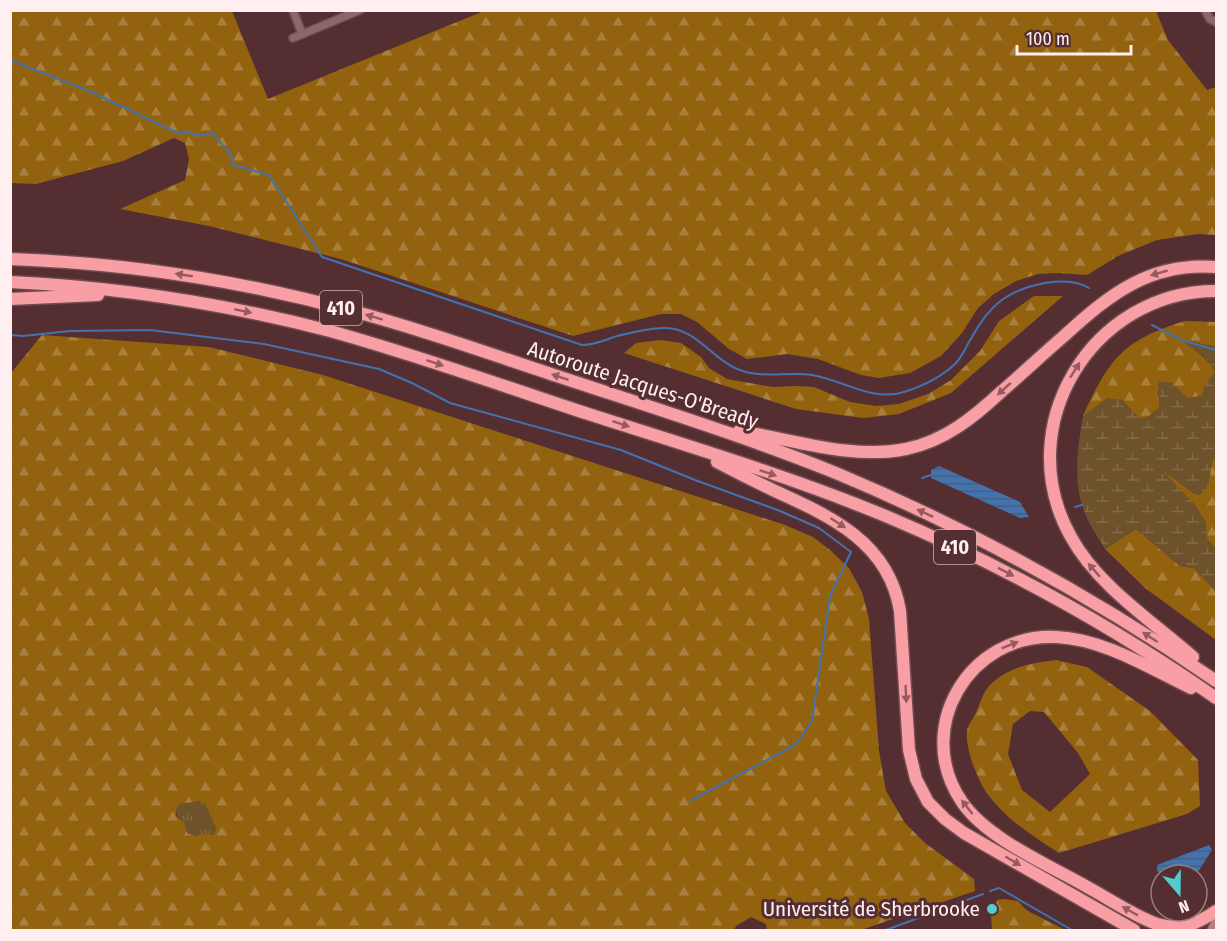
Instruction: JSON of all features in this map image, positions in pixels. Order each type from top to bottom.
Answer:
[{"type":"highway","name":"Autoroute Jacques-O'Bready","points":[[10,257],[104,264],[174,273],[253,287],[323,303],[415,330],[705,425],[834,473],[979,539],[1083,595],[1216,680]]},
{"type":"highway","points":[[705,425],[848,451],[882,452],[916,446],[945,435],[972,417],[1093,310],[1117,292],[1142,279],[1163,272],[1193,267],[1216,267]]},
{"type":"highway","name":"Autoroute Jacques-O'Bready","points":[[10,282],[138,294],[230,309],[330,331],[672,441],[844,500],[971,554],[1048,594],[1108,627],[1216,699]]},
{"type":"highway","points":[[1216,291],[1178,296],[1146,306],[1124,319],[1100,338],[1082,360],[1064,390],[1054,423],[1050,458],[1052,486],[1059,512],[1070,537],[1085,559],[1111,588],[1216,680]]},
{"type":"highway","points":[[10,299],[138,294]]},
{"type":"highway","points":[[672,441],[826,516],[854,534],[871,549],[887,572],[898,599],[910,754],[918,783],[928,802],[964,833],[1134,930]]},
{"type":"highway","points":[[1216,699],[1100,646],[1067,638],[1032,638],[1012,644],[990,655],[964,680],[954,696],[948,713],[944,748],[950,778],[961,800],[980,822],[1003,839],[1157,924],[1176,928],[1189,926],[1216,911]]},
{"type":"main road","points":[[1212,930],[1216,922]]},
{"type":"street","points":[[293,10],[303,34]]},
{"type":"street","points":[[293,38],[360,10]]},
{"type":"street","points":[[1205,10],[1210,19],[1216,22]]},
{"type":"green space","points":[[10,11],[232,11],[268,99],[484,11],[1156,11],[1168,40],[1207,90],[1216,87],[1216,235],[1198,234],[1157,240],[1118,256],[1087,275],[1038,274],[1016,281],[994,294],[978,308],[962,333],[941,356],[910,373],[879,378],[861,375],[818,359],[787,354],[747,359],[729,349],[697,322],[681,314],[661,314],[573,336],[341,259],[209,226],[120,209],[185,180],[189,159],[185,143],[174,138],[123,161],[36,184],[11,183]]},
{"type":"green space","points":[[1034,296],[1063,296],[951,393],[899,414],[863,418],[796,409],[624,353],[636,343],[660,340],[681,343],[701,357],[709,368],[727,379],[773,387],[814,387],[850,402],[876,406],[899,404],[928,394],[951,380],[980,351],[999,321]]},
{"type":"green space","points":[[1185,321],[1216,322],[1216,347],[1183,340],[1210,363],[1216,372],[1205,385],[1202,396],[1187,398],[1172,383],[1158,391],[1160,407],[1148,417],[1140,419],[1122,400],[1083,416],[1102,379],[1121,354],[1147,336]]},
{"type":"green space","points":[[42,335],[209,347],[323,375],[785,525],[813,537],[849,568],[862,592],[869,619],[879,751],[886,791],[905,823],[925,843],[974,879],[975,891],[861,930],[767,930],[766,924],[751,917],[736,926],[734,930],[11,930],[11,373]],"holes":[[[200,801],[205,804],[215,826],[216,830],[213,835],[207,833],[195,836],[187,833],[185,823],[176,816],[176,810],[180,804]]]},
{"type":"green space","points":[[1181,340],[1216,347],[1216,458],[1213,459],[1208,486],[1200,495],[1193,493],[1162,470],[1196,506],[1205,521],[1207,539],[1216,549],[1216,592],[1194,568],[1180,566],[1136,529],[1105,549],[1085,514],[1078,485],[1078,450],[1083,416],[1107,398],[1122,400],[1140,419],[1148,417],[1160,407],[1158,381],[1172,383],[1188,398],[1202,396],[1205,385],[1215,372],[1210,362]]},
{"type":"green space","points":[[1216,458],[1216,549],[1207,539],[1205,521],[1158,466],[1193,493],[1199,495],[1213,459]]},
{"type":"green space","points":[[1136,529],[1180,566],[1194,568],[1216,592],[1216,640],[1145,588],[1105,549]]},
{"type":"green space","points":[[1056,660],[1087,667],[1150,711],[1198,760],[1200,806],[1187,814],[1059,853],[1021,828],[996,805],[985,790],[970,756],[968,728],[985,692],[999,677],[1031,664]],"holes":[[[1030,711],[1044,712],[1078,753],[1090,774],[1050,812],[1022,790],[1008,754],[1013,724]]]},
{"type":"green space","points":[[200,801],[205,804],[215,826],[216,830],[213,835],[208,833],[195,836],[187,833],[185,823],[177,816],[176,810],[180,804]]},
{"type":"green space","points":[[997,900],[1018,901],[1026,910],[1065,930],[992,930],[991,913]]},
{"type":"water","points":[[939,466],[1020,502],[1029,517],[1020,518],[931,478],[931,470]]},
{"type":"water","points":[[1209,845],[1212,850],[1204,863],[1162,863]]},
{"type":"waterway","points":[[10,60],[89,91],[180,134],[186,131],[198,136],[212,133],[231,154],[233,165],[269,175],[322,257],[582,345],[648,329],[666,328],[695,338],[726,363],[744,372],[812,375],[869,392],[892,394],[925,384],[955,364],[993,307],[1010,294],[1032,286],[1056,282],[1073,282],[1089,288]]},
{"type":"waterway","points":[[1152,325],[1181,340],[1216,350]]},
{"type":"waterway","points":[[10,335],[23,336],[70,331],[150,330],[264,344],[379,369],[450,403],[621,450],[819,528],[851,552],[830,596],[812,721],[795,745],[690,801]]},
{"type":"waterway","points":[[922,478],[934,474]]},
{"type":"waterway","points":[[1075,507],[1082,505]]},
{"type":"waterway","points":[[990,891],[999,888],[1072,930]]},
{"type":"waterway","points":[[886,930],[983,894]]},
{"type":"place","name":"Université de Sherbrooke","points":[[992,909]]}]
